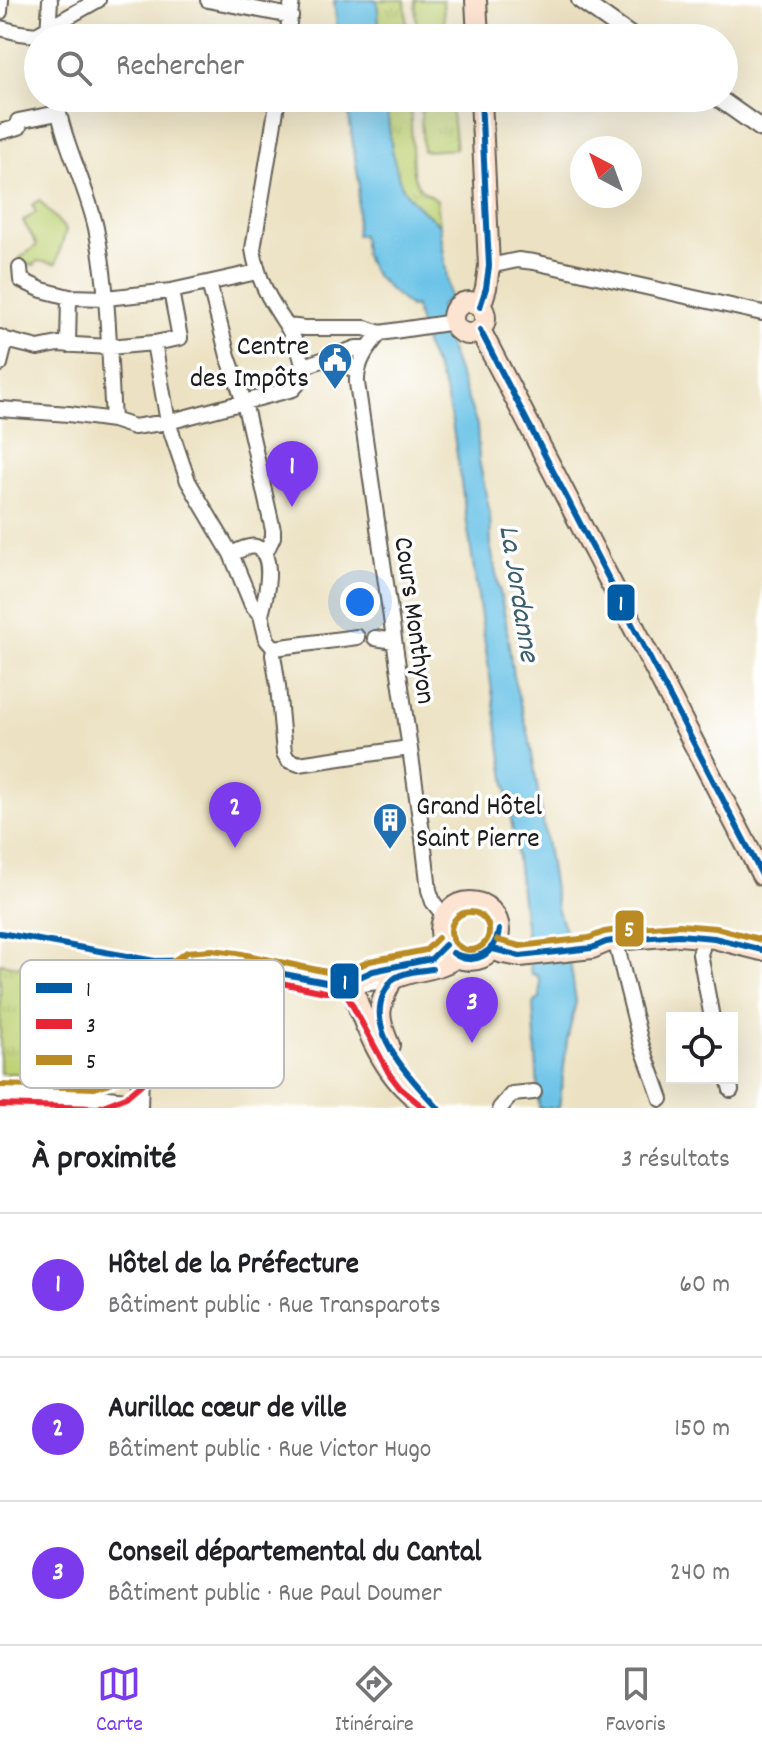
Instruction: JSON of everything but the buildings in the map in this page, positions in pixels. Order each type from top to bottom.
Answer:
[{"type":"main road","points":[[476,0],[477,24]]},
{"type":"main road","points":[[480,307],[489,266],[482,112]]},
{"type":"main road","points":[[464,303],[480,307],[484,321],[475,333],[464,333],[450,323],[456,309],[464,303]]},
{"type":"main road","points":[[480,330],[762,875]]},
{"type":"main road","points":[[465,902],[482,904],[495,916],[499,933],[493,949],[485,956],[467,960],[451,951],[442,936],[445,917],[465,902]]},
{"type":"main road","points":[[493,949],[520,956],[685,936],[714,938],[760,954]]},
{"type":"main road","points":[[665,947],[685,936]]},
{"type":"main road","points":[[616,946],[702,948],[709,943],[760,954]]},
{"type":"main road","points":[[438,1108],[406,1072],[390,1046],[381,1025],[380,1005],[392,979],[443,966],[451,951]]},
{"type":"main road","points":[[429,1108],[408,1091],[391,1071],[359,1008],[351,981],[373,971],[431,959],[451,951]]},
{"type":"street","points":[[0,12],[1,0]]},
{"type":"street","points":[[49,24],[50,0]]},
{"type":"street","points":[[62,24],[98,0]]},
{"type":"street","points":[[208,0],[291,16]]},
{"type":"street","points":[[290,24],[292,0]]},
{"type":"street","points":[[580,0],[614,24]]},
{"type":"street","points":[[0,28],[24,34]]},
{"type":"street","points":[[58,112],[95,227],[106,298],[113,420]]},
{"type":"street","points":[[0,409],[69,414],[113,420],[134,427],[168,422],[293,389],[298,384],[304,366],[300,352],[257,272],[253,249],[276,112]]},
{"type":"street","points":[[738,112],[762,129]]},
{"type":"street","points":[[0,132],[19,127],[18,121],[59,116]]},
{"type":"street","points":[[489,266],[518,260],[534,262],[762,313]]},
{"type":"street","points":[[20,268],[21,280],[42,290],[69,297],[106,298],[171,291],[257,272]]},
{"type":"street","points":[[209,283],[244,402],[273,530],[265,554],[268,587],[256,610]]},
{"type":"street","points":[[0,364],[3,338],[38,348],[58,344],[109,347],[180,338],[171,291]]},
{"type":"street","points":[[68,345],[69,297]]},
{"type":"street","points":[[287,326],[365,328],[380,333],[450,323]]},
{"type":"street","points":[[334,356],[356,372],[367,348],[380,333]]},
{"type":"street","points":[[154,343],[168,422],[188,481],[231,554],[274,648],[285,762],[299,764],[409,748]]},
{"type":"street","points":[[304,366],[356,348],[367,348]]},
{"type":"street","name":"Cours Monthyon","points":[[356,372],[429,890],[433,902],[445,917]]},
{"type":"street","points":[[231,554],[252,547],[265,554]]},
{"type":"street","points":[[274,648],[357,637]]},
{"type":"street","points":[[375,638],[394,641]]},
{"type":"street","points":[[616,946],[641,1043],[661,1099]]},
{"type":"street","points":[[702,948],[700,954],[711,1012]]},
{"type":"street","points":[[284,973],[326,982],[362,983],[392,979]]},
{"type":"street","points":[[96,1098],[121,1088]]},
{"type":"street","points":[[500,1108],[512,1094],[534,1092]]},
{"type":"street","points":[[0,1095],[96,1098],[138,1105]]},
{"type":"green space","points":[[377,0],[405,0],[406,24],[379,24]]},
{"type":"green space","points":[[415,0],[443,0],[444,24],[416,24]]},
{"type":"green space","points":[[387,112],[411,112],[413,173],[419,187],[437,200],[440,225],[404,190]]},
{"type":"green space","points":[[421,112],[452,112],[456,149],[423,151]]},
{"type":"green space","points":[[39,200],[66,230],[56,264],[37,261],[35,265],[24,264],[20,258],[37,245],[23,221],[36,212],[32,205]]},
{"type":"green space","points":[[0,963],[20,966],[20,1074],[0,1073]]},
{"type":"water","points":[[334,0],[377,0],[379,24],[337,24]]},
{"type":"water","points":[[348,112],[387,112],[401,184],[413,201],[440,225],[450,299],[440,306],[446,338],[477,425],[479,460],[490,514],[491,549],[513,676],[529,736],[557,908],[566,933],[576,1002],[567,1041],[559,1108],[539,1108],[533,1004],[540,998],[540,981],[537,975],[531,974],[517,859],[452,422],[444,387],[425,344],[415,306],[410,307],[378,277],[368,263],[362,235],[356,235],[359,183]]},
{"type":"transit line","name":"1","points":[[480,307],[489,266],[482,112]]},
{"type":"transit line","name":"1","points":[[480,330],[762,875]]},
{"type":"transit line","name":"5","points":[[470,912],[483,918],[489,931],[483,944],[470,950],[457,944],[451,931],[457,918],[470,912]]},
{"type":"transit line","name":"5","points":[[497,940],[520,946],[589,938],[625,929],[679,925],[716,928],[762,940]]},
{"type":"transit line","name":"1","points":[[453,953],[468,957],[482,954],[493,945],[499,930]]},
{"type":"transit line","name":"1","points":[[453,953],[476,959],[493,946],[499,930]]},
{"type":"transit line","name":"1","points":[[0,933],[149,960]]},
{"type":"transit line","name":"1","points":[[493,949],[520,956],[592,948],[626,939],[679,935],[714,938],[762,950]]},
{"type":"transit line","name":"5","points":[[284,963],[327,972],[349,971],[370,961],[426,950],[438,938]]},
{"type":"transit line","name":"1","points":[[284,974],[326,982],[351,981],[373,971],[431,959],[445,945]]},
{"type":"transit line","name":"5","points":[[174,960],[187,952],[212,950],[270,960]]},
{"type":"transit line","name":"1","points":[[432,969],[393,979],[384,993],[380,1009],[381,1024],[394,1056],[438,1108]]},
{"type":"transit line","name":"3","points":[[284,984],[325,992],[351,991]]},
{"type":"transit line","name":"3","points":[[342,986],[390,1075],[424,1108]]},
{"type":"transit line","name":"5","points":[[0,1085],[20,1086]]},
{"type":"transit line","name":"3","points":[[98,1108],[126,1097],[137,1088]]},
{"type":"transit line","name":"3","points":[[0,1105],[98,1108]]},
{"type":"place","name":"Centre des Impôts","points":[[335,391]]},
{"type":"place","name":"Hôtel de la Préfecture","points":[[292,507]]},
{"type":"place","name":"Aurillac cœur de ville","points":[[235,848]]},
{"type":"place","name":"Grand Hôtel Saint Pierre","points":[[390,851]]},
{"type":"place","name":"Conseil départemental du Cantal","points":[[472,1043]]},
{"type":"water label","name":"La Jordanne","points":[[521,593]]}]
